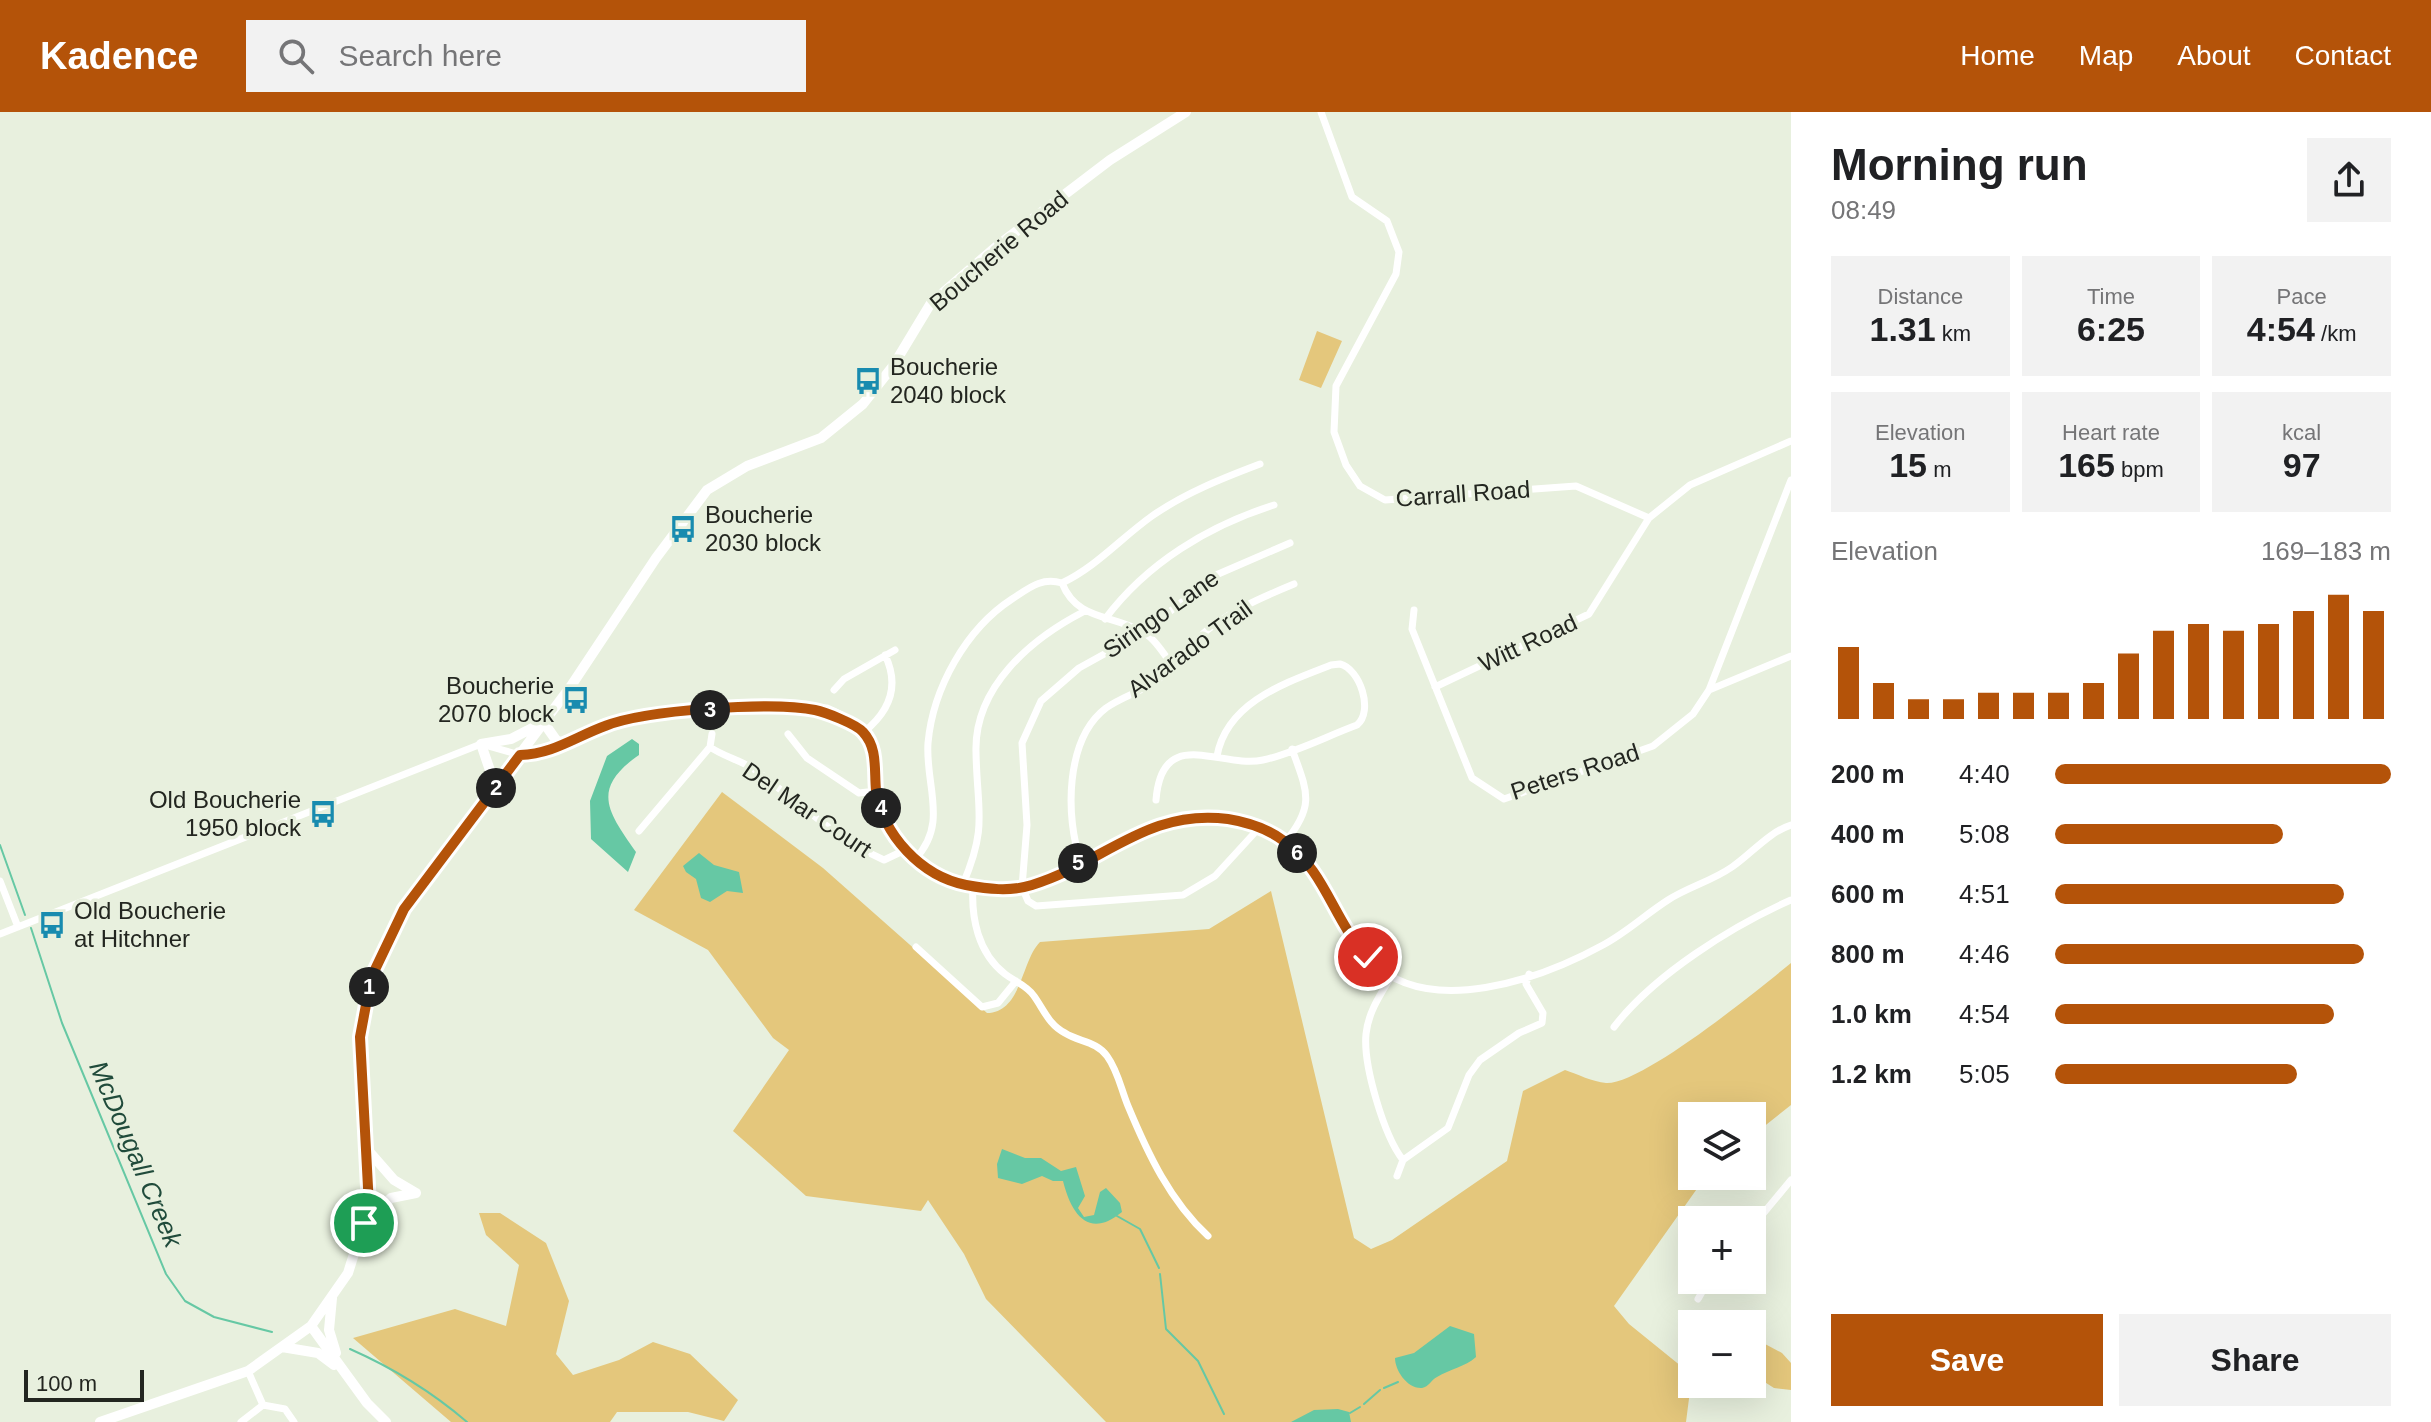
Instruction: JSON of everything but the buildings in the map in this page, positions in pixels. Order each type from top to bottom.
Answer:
[{"type":"main road","name":"Boucherie Road","points":[[100,1422],[248,1371],[311,1326],[348,1273],[369,1206],[360,1037],[371,978],[404,909],[544,723],[656,558],[707,490],[747,466],[821,438],[863,404],[893,366],[931,303],[997,246],[1110,160],[1186,112]]},
{"type":"main road","points":[[496,788],[481,744],[511,739],[544,723],[556,740],[564,744]]},
{"type":"main road","points":[[364,1223],[391,1198],[416,1193],[394,1180],[366,1148]]},
{"type":"main road","points":[[332,1296],[329,1330],[345,1373]]},
{"type":"main road","points":[[311,1326],[386,1422]]},
{"type":"main road","points":[[281,1347],[318,1353],[345,1373]]},
{"type":"street","name":"Carrall Road","points":[[1321,112],[1352,197],[1387,221],[1399,252],[1396,274],[1336,386],[1334,432],[1346,465],[1360,486],[1385,500],[1576,486],[1649,518]]},
{"type":"street","name":"Witt Road","points":[[1435,687],[1589,614],[1649,518],[1690,485],[1791,441]]},
{"type":"street","points":[[915,859],[928,845],[933,831],[928,744],[941,687],[958,656],[981,627],[1007,603],[1049,579],[1062,583],[1085,573],[1153,514],[1195,490],[1260,464]]},
{"type":"street","name":"Peters Road","points":[[1414,610],[1412,629],[1472,778],[1504,799],[1653,746],[1693,714],[1709,690],[1791,480]]},
{"type":"street","points":[[1105,619],[1139,581],[1172,553],[1245,514],[1274,505]]},
{"type":"street","name":"Siringo Lane","points":[[1022,887],[1027,825],[1022,743],[1041,701],[1055,685],[1144,632],[1216,575],[1290,543]]},
{"type":"street","points":[[1062,583],[1067,597],[1083,612],[1144,632],[1172,665]]},
{"type":"street","name":"Alvarado Trail","points":[[1081,862],[1074,833],[1073,765],[1078,746],[1090,725],[1105,709],[1148,686],[1199,637],[1227,616],[1294,584]]},
{"type":"street","points":[[963,884],[980,841],[976,748],[980,721],[992,693],[1019,656],[1061,623],[1083,612]]},
{"type":"street","points":[[834,690],[844,679],[895,650]]},
{"type":"street","points":[[864,732],[878,721],[888,706],[894,680],[885,655]]},
{"type":"street","points":[[1709,690],[1791,656]]},
{"type":"street","points":[[1156,800],[1158,780],[1173,760],[1184,755],[1261,761],[1364,719],[1367,708],[1346,665],[1331,665],[1266,691],[1221,734],[1217,756]]},
{"type":"street","points":[[0,934],[481,744],[520,755],[543,754],[603,727],[642,716],[713,710],[827,708],[843,714],[864,732],[874,751],[876,791],[883,815],[905,850],[944,878],[963,884],[999,890],[1047,880],[1162,823],[1208,816],[1259,828],[1285,842],[1324,884],[1363,952],[1391,977],[1423,988],[1448,992],[1529,974],[1606,944],[1670,898],[1730,869],[1791,825]]},
{"type":"street","points":[[639,831],[710,747],[712,734]]},
{"type":"street","points":[[788,734],[807,758],[859,793],[876,791]]},
{"type":"street","name":"Del Mar Court","points":[[710,747],[728,759],[752,767],[817,818],[872,854],[884,860],[905,850]]},
{"type":"street","points":[[1285,842],[1301,822],[1307,805],[1307,792],[1292,749]]},
{"type":"street","points":[[1022,887],[1028,901],[1036,906],[1183,895],[1215,876],[1247,846],[1259,828]]},
{"type":"street","points":[[0,881],[18,927]]},
{"type":"street","points":[[973,886],[972,907],[985,952],[998,968],[1033,994],[1044,1016],[1062,1032],[1093,1043],[1105,1052],[1115,1068],[1145,1145],[1162,1177],[1187,1217],[1208,1236]]},
{"type":"street","points":[[1614,1027],[1636,1002],[1695,957],[1791,900]]},
{"type":"street","points":[[916,947],[982,1007],[998,1003],[1016,981]]},
{"type":"street","points":[[1397,1176],[1403,1160],[1448,1128],[1469,1075],[1480,1060],[1542,1023],[1543,1013],[1526,984],[1529,974]]},
{"type":"street","points":[[1391,977],[1372,1010],[1366,1034],[1367,1055],[1386,1124],[1403,1160]]},
{"type":"street","points":[[1766,1210],[1791,1180]]},
{"type":"street","points":[[1698,1299],[1701,1294]]},
{"type":"street","points":[[248,1371],[263,1405]]},
{"type":"street","points":[[241,1422],[263,1405],[285,1409],[294,1422]]},
{"type":"shaded area","points":[[1317,331],[1342,341],[1321,388],[1299,380]]},
{"type":"shaded area","points":[[632,739],[639,744],[639,755],[624,767],[609,790],[612,813],[636,852],[628,872],[591,839],[590,801],[607,756]]},
{"type":"shaded area","points":[[722,792],[823,868],[987,1013],[999,1010],[1014,995],[1040,942],[1209,929],[1271,891],[1354,1238],[1371,1249],[1392,1240],[1507,1161],[1523,1091],[1565,1070],[1606,1083],[1646,1069],[1700,1034],[1791,963],[1791,1105],[1766,1125],[1766,1102],[1678,1102],[1678,1190],[1696,1190],[1685,1206],[1678,1206],[1678,1216],[1614,1306],[1629,1324],[1678,1364],[1678,1398],[1689,1398],[1686,1422],[1106,1422],[986,1299],[964,1254],[928,1200],[921,1211],[806,1196],[733,1131],[789,1050],[773,1038],[708,950],[634,910]]},
{"type":"shaded area","points":[[699,853],[714,865],[739,872],[743,893],[727,891],[710,902],[701,898],[696,879],[683,866]]},
{"type":"shaded area","points":[[1002,1149],[1025,1158],[1041,1158],[1061,1171],[1076,1167],[1085,1196],[1078,1208],[1084,1217],[1094,1215],[1100,1192],[1106,1188],[1120,1203],[1122,1212],[1110,1220],[1090,1223],[1076,1212],[1063,1181],[1042,1176],[1022,1184],[998,1178],[997,1164]]},
{"type":"shaded area","points":[[479,1213],[500,1213],[546,1243],[569,1301],[556,1354],[573,1375],[619,1360],[653,1342],[690,1354],[738,1400],[724,1421],[688,1412],[617,1412],[610,1422],[451,1422],[353,1338],[455,1309],[506,1326],[519,1265],[486,1235]]},
{"type":"shaded area","points":[[1450,1326],[1474,1334],[1476,1357],[1424,1387],[1411,1385],[1400,1373],[1395,1358],[1414,1353]]},
{"type":"shaded area","points":[[1766,1344],[1782,1353],[1791,1363],[1791,1390],[1774,1388],[1766,1383]]},
{"type":"shaded area","points":[[1314,1410],[1349,1412],[1351,1422],[1291,1422]]},
{"type":"waterway","name":"McDougall Creek","points":[[0,845],[25,915]]},
{"type":"waterway","name":"McDougall Creek","points":[[31,928],[62,1023],[166,1274],[185,1301],[214,1317],[272,1332]]},
{"type":"waterway","points":[[1117,1216],[1140,1229],[1159,1268]]},
{"type":"waterway","points":[[1160,1274],[1166,1329],[1198,1361],[1224,1414]]},
{"type":"waterway","name":"McDougall Creek","points":[[350,1349],[411,1381],[467,1422]]},
{"type":"waterway","points":[[1384,1388],[1398,1382]]},
{"type":"waterway","points":[[1364,1404],[1380,1390]]},
{"type":"waterway","points":[[1350,1413],[1360,1407]]},
{"type":"place","name":"Boucherie 2040 block","points":[[868,381]]},
{"type":"place","name":"Boucherie 2030 block","points":[[683,529]]},
{"type":"place","name":"Boucherie 2070 block","points":[[576,700]]},
{"type":"place","name":"Old Boucherie 1950 block","points":[[323,814]]},
{"type":"place","name":"Old Boucherie at Hitchner","points":[[52,925]]},
{"type":"route","points":[[364,1223],[369,1206],[360,1037],[371,978],[404,909],[520,755],[543,754],[617,722],[642,716],[744,709],[817,710],[837,720],[848,721],[864,732],[874,751],[876,791],[883,815],[905,850],[930,871],[944,878],[999,890],[1047,880],[1162,823],[1208,816],[1241,821],[1271,833],[1311,866],[1324,884],[1351,937],[1368,957]]}]
